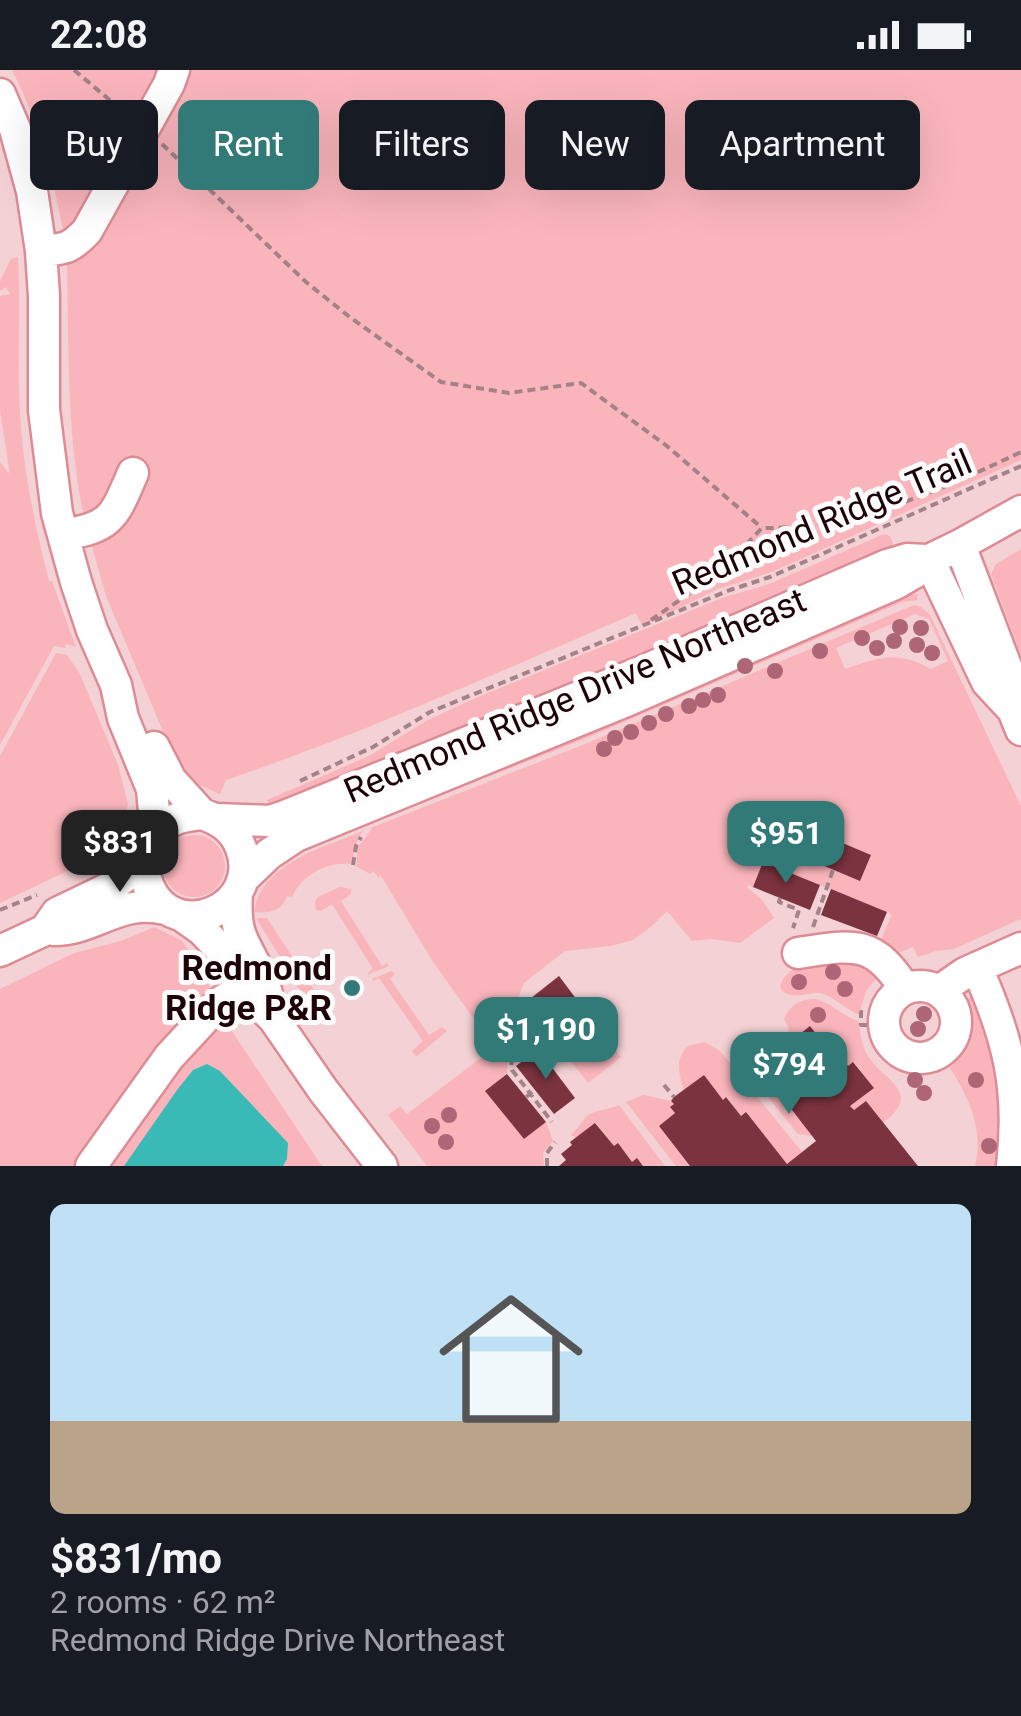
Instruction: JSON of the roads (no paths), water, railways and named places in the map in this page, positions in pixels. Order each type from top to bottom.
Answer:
[{"type":"street","points":[[41,250],[66,249],[87,231],[174,70]]},
{"type":"street","points":[[0,94],[32,190],[41,250],[46,436],[52,486],[92,630],[116,684],[123,718],[152,789],[156,823],[144,877],[152,894],[202,930],[218,948],[243,988],[274,1019],[382,1166]]},
{"type":"street","points":[[63,534],[88,531],[111,518],[133,473]]},
{"type":"street","name":"Redmond Ridge Drive Northeast","points":[[0,951],[44,930],[65,930],[136,906],[204,915],[216,912],[269,854],[296,836],[594,714],[895,584],[929,560],[1021,511]]},
{"type":"street","points":[[960,546],[1009,674],[1017,720]]},
{"type":"street","name":"Redmond Ridge Drive Northeast","points":[[44,930],[57,913],[123,878],[170,822],[210,816],[270,821],[286,816],[887,565],[907,559],[929,560]]},
{"type":"street","points":[[929,560],[987,682],[1017,720]]},
{"type":"street","points":[[116,684],[137,711],[171,780],[238,839],[243,852],[237,926],[261,978],[274,1019]]},
{"type":"street","points":[[801,938],[859,947],[886,962],[905,989]]},
{"type":"street","points":[[940,992],[965,973],[1021,948]]},
{"type":"street","points":[[977,968],[1012,1063],[1017,1095],[1012,1166]]},
{"type":"street","points":[[922,986],[940,992],[954,1011],[954,1035],[938,1054],[920,1058],[902,1052],[889,1038],[884,1020],[890,1002],[905,989],[922,986]]},
{"type":"street","points":[[91,1166],[169,1057],[220,1003],[243,988]]},
{"type":"water","points":[[207,1064],[220,1071],[288,1143],[283,1166],[124,1166],[193,1070]]},
{"type":"place","name":"Redmond Ridge P&R","points":[[352,988]]}]
